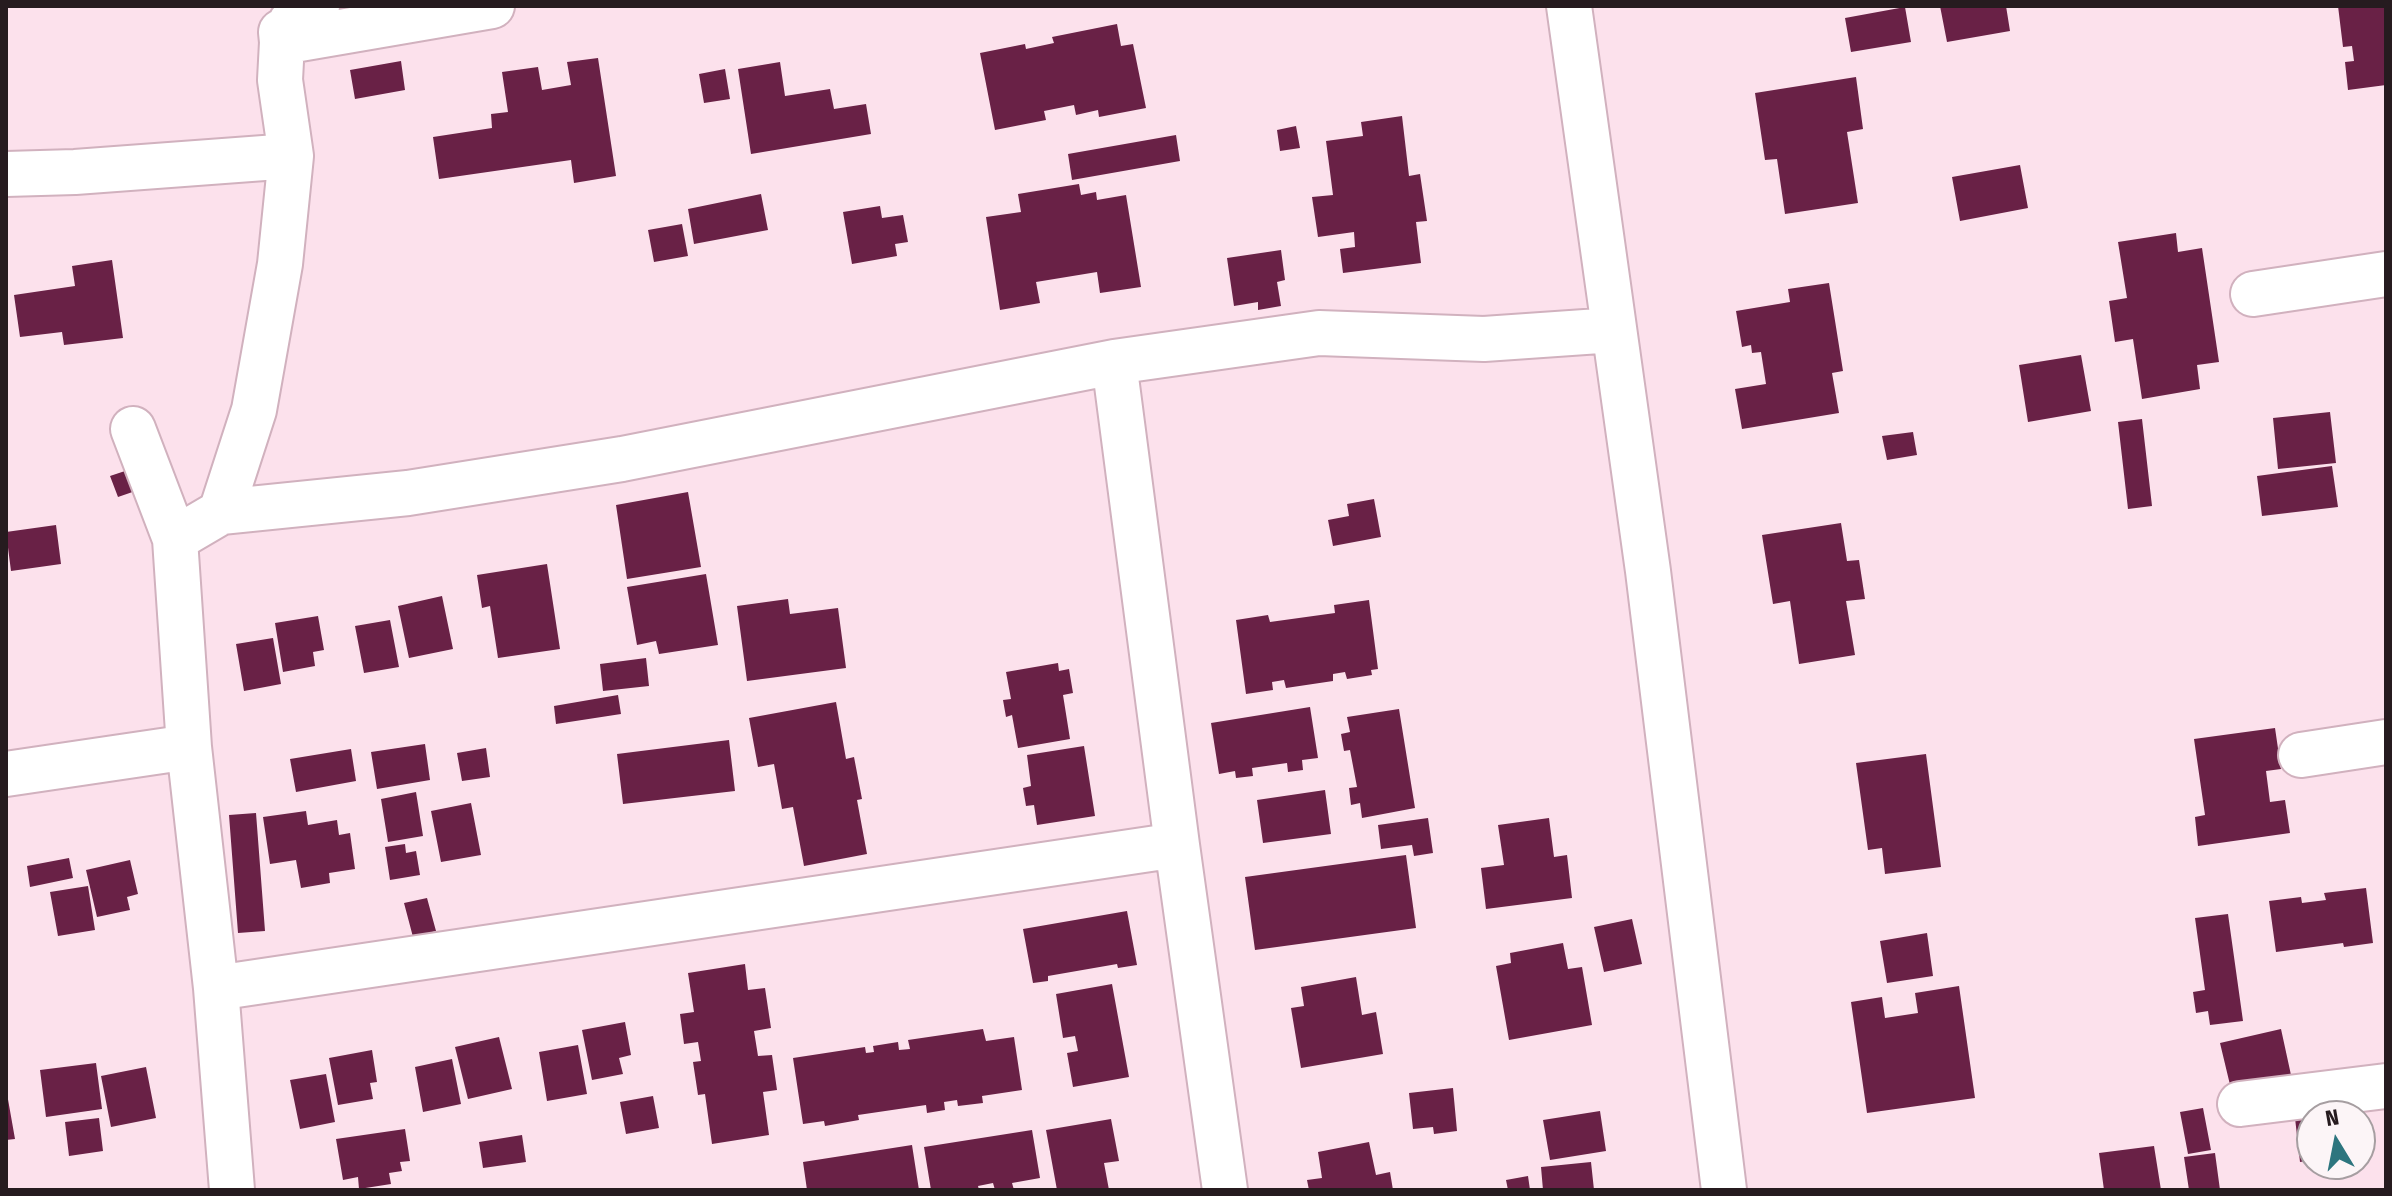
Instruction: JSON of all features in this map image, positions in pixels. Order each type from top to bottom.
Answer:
[{"type":"street","points":[[280,24],[291,22],[317,6]]},
{"type":"street","points":[[280,24],[492,6]]},
{"type":"street","points":[[1569,6],[1648,571],[1724,1190]]},
{"type":"street","points":[[221,512],[254,410],[280,264],[291,156],[280,80],[280,24]]},
{"type":"street","points":[[6,174],[291,156]]},
{"type":"street","points":[[2253,294],[2386,274]]},
{"type":"street","points":[[175,539],[221,512],[408,493],[607,461],[1114,362],[1319,333],[1484,339],[1614,330]]},
{"type":"street","points":[[1114,362],[1225,1190]]},
{"type":"street","points":[[133,429],[175,539],[189,747],[216,988],[232,1190]]},
{"type":"street","points":[[2301,755],[2386,742]]},
{"type":"street","points":[[6,774],[189,747]]},
{"type":"street","points":[[216,988],[1177,845]]},
{"type":"street","points":[[2240,1104],[2386,1086]]},
{"type":"building","points":[[1940,6],[2006,6],[2010,31],[1947,42]]},
{"type":"building","points":[[2338,6],[2386,6],[2386,85],[2348,90],[2345,62],[2354,61],[2352,46],[2343,47]]},
{"type":"building","points":[[1905,7],[1911,42],[1851,52],[1845,18]]},
{"type":"building","points":[[1117,24],[1121,46],[1133,44],[1146,108],[1099,117],[1098,110],[1076,115],[1074,105],[1044,111],[1046,120],[995,130],[980,53],[1025,44],[1026,49],[1054,43],[1052,37]]},
{"type":"building","points":[[598,58],[616,176],[574,183],[571,160],[439,179],[433,137],[492,128],[491,114],[508,112],[502,72],[538,67],[542,90],[571,85],[567,62]]},
{"type":"building","points":[[401,61],[405,90],[355,99],[350,70]]},
{"type":"building","points":[[780,62],[785,96],[830,89],[834,109],[866,104],[871,134],[751,154],[738,69]]},
{"type":"building","points":[[725,69],[730,99],[704,103],[699,74]]},
{"type":"building","points":[[1856,77],[1863,129],[1847,132],[1858,203],[1785,214],[1777,159],[1765,160],[1755,93]]},
{"type":"building","points":[[1402,116],[1409,176],[1420,174],[1427,221],[1416,222],[1421,263],[1343,273],[1340,249],[1355,247],[1354,232],[1318,237],[1312,197],[1333,195],[1326,141],[1363,136],[1361,122]]},
{"type":"building","points":[[1296,126],[1300,148],[1280,151],[1277,130]]},
{"type":"building","points":[[1176,135],[1180,161],[1072,180],[1068,154]]},
{"type":"building","points":[[2020,165],[2028,208],[1960,221],[1952,177]]},
{"type":"building","points":[[1079,184],[1081,195],[1096,192],[1097,200],[1126,195],[1141,287],[1100,293],[1097,272],[1036,282],[1040,303],[1000,310],[986,217],[1021,212],[1018,194]]},
{"type":"building","points":[[761,194],[768,230],[694,244],[688,209]]},
{"type":"building","points":[[880,206],[882,218],[903,215],[908,242],[895,244],[897,256],[852,264],[843,212]]},
{"type":"building","points":[[682,224],[688,256],[654,262],[648,230]]},
{"type":"building","points":[[2176,233],[2178,252],[2202,248],[2219,362],[2197,365],[2200,389],[2142,399],[2133,339],[2115,342],[2109,301],[2127,298],[2118,242]]},
{"type":"building","points":[[1281,250],[1285,280],[1277,282],[1281,306],[1258,310],[1258,302],[1234,306],[1227,258]]},
{"type":"building","points":[[112,260],[123,338],[64,345],[62,332],[20,337],[14,295],[75,286],[72,266]]},
{"type":"building","points":[[1829,283],[1843,371],[1832,373],[1839,413],[1742,429],[1735,389],[1766,384],[1761,352],[1752,353],[1751,345],[1742,347],[1736,311],[1790,302],[1788,289]]},
{"type":"building","points":[[2081,355],[2091,411],[2028,422],[2019,365]]},
{"type":"building","points":[[2330,412],[2336,463],[2278,469],[2273,418]]},
{"type":"building","points":[[2142,419],[2152,506],[2128,509],[2118,422]]},
{"type":"building","points":[[1913,432],[1917,455],[1887,460],[1882,436]]},
{"type":"building","points":[[140,466],[147,487],[118,497],[110,476]]},
{"type":"building","points":[[2332,466],[2338,507],[2262,516],[2257,476]]},
{"type":"building","points":[[688,492],[701,567],[627,579],[616,505]]},
{"type":"building","points":[[1374,499],[1381,537],[1333,546],[1328,520],[1349,516],[1347,504]]},
{"type":"building","points":[[1841,523],[1847,561],[1859,560],[1865,599],[1846,601],[1855,655],[1799,664],[1790,601],[1773,604],[1762,535]]},
{"type":"building","points":[[56,525],[61,564],[11,571],[6,532]]},
{"type":"building","points":[[547,564],[560,649],[498,658],[490,606],[482,608],[477,575]]},
{"type":"building","points":[[706,574],[718,645],[659,654],[656,641],[637,645],[627,587]]},
{"type":"building","points":[[442,596],[453,649],[409,658],[398,606]]},
{"type":"building","points":[[788,599],[790,614],[838,608],[846,668],[747,681],[737,606]]},
{"type":"building","points":[[1369,600],[1378,669],[1371,670],[1372,675],[1347,679],[1345,672],[1333,674],[1333,681],[1286,688],[1284,680],[1272,682],[1273,690],[1246,694],[1236,620],[1268,615],[1270,622],[1335,613],[1334,605]]},
{"type":"building","points":[[318,616],[324,650],[313,652],[315,666],[283,672],[275,623]]},
{"type":"building","points":[[390,620],[399,667],[364,673],[355,626]]},
{"type":"building","points":[[273,638],[281,684],[244,691],[236,644]]},
{"type":"building","points":[[646,658],[649,686],[603,691],[600,664]]},
{"type":"building","points":[[1058,663],[1059,671],[1069,669],[1073,693],[1063,695],[1070,739],[1018,748],[1012,715],[1006,717],[1003,700],[1011,699],[1006,672]]},
{"type":"building","points":[[618,695],[621,714],[556,724],[554,706]]},
{"type":"building","points":[[836,702],[846,759],[854,757],[862,799],[857,800],[867,854],[804,866],[793,807],[782,809],[774,764],[758,767],[749,718]]},
{"type":"building","points":[[1310,707],[1318,758],[1302,760],[1303,770],[1288,772],[1287,763],[1252,768],[1253,776],[1236,778],[1235,771],[1219,774],[1211,723]]},
{"type":"building","points":[[1399,709],[1415,808],[1362,818],[1360,803],[1351,805],[1349,788],[1357,787],[1350,750],[1344,751],[1341,734],[1350,732],[1347,717]]},
{"type":"building","points":[[2275,728],[2281,769],[2266,771],[2270,802],[2285,800],[2290,833],[2198,846],[2195,817],[2205,815],[2194,739]]},
{"type":"building","points":[[729,740],[735,791],[623,804],[617,754]]},
{"type":"building","points":[[425,744],[430,780],[377,789],[371,752]]},
{"type":"building","points":[[1084,746],[1095,816],[1037,825],[1034,805],[1026,806],[1023,788],[1031,786],[1027,755]]},
{"type":"building","points":[[486,748],[490,777],[462,781],[457,753]]},
{"type":"building","points":[[351,749],[356,781],[296,792],[290,759]]},
{"type":"building","points":[[1926,754],[1941,867],[1885,874],[1882,848],[1868,850],[1856,763]]},
{"type":"building","points":[[1325,790],[1331,834],[1263,843],[1257,800]]},
{"type":"building","points":[[416,792],[423,836],[388,842],[381,799]]},
{"type":"building","points":[[471,803],[481,855],[441,862],[431,811]]},
{"type":"building","points":[[306,811],[308,825],[337,820],[339,835],[350,833],[355,869],[329,873],[330,883],[301,888],[296,860],[270,864],[263,817]]},
{"type":"building","points":[[256,813],[265,931],[238,933],[229,815]]},
{"type":"building","points":[[1428,818],[1433,853],[1414,856],[1412,845],[1381,849],[1378,825]]},
{"type":"building","points":[[1549,818],[1554,857],[1567,855],[1572,898],[1486,909],[1481,868],[1504,865],[1498,825]]},
{"type":"building","points":[[405,844],[406,853],[416,851],[420,875],[390,880],[385,847]]},
{"type":"building","points":[[1406,855],[1416,928],[1255,950],[1245,877]]},
{"type":"building","points":[[69,858],[73,878],[30,887],[27,866]]},
{"type":"building","points":[[130,860],[138,894],[127,897],[130,910],[97,917],[86,870]]},
{"type":"building","points":[[88,886],[95,930],[58,936],[50,892]]},
{"type":"building","points":[[2366,888],[2373,943],[2344,947],[2343,943],[2276,952],[2269,901],[2301,897],[2302,903],[2326,900],[2324,893]]},
{"type":"building","points":[[427,898],[436,931],[413,937],[404,903]]},
{"type":"building","points":[[1127,911],[1137,965],[1118,968],[1117,964],[1048,976],[1048,981],[1033,983],[1023,929]]},
{"type":"building","points":[[2228,914],[2243,1021],[2210,1025],[2208,1011],[2196,1013],[2193,992],[2205,990],[2195,918]]},
{"type":"building","points":[[1632,919],[1642,964],[1604,972],[1594,927]]},
{"type":"building","points":[[1927,933],[1933,976],[1887,983],[1880,941]]},
{"type":"building","points":[[1563,943],[1568,969],[1582,967],[1592,1025],[1509,1040],[1496,966],[1511,963],[1510,953]]},
{"type":"building","points":[[745,964],[748,990],[765,988],[771,1028],[754,1031],[758,1056],[772,1055],[777,1090],[763,1092],[769,1135],[712,1144],[705,1094],[698,1095],[693,1062],[701,1061],[698,1042],[684,1044],[680,1014],[694,1012],[688,973]]},
{"type":"building","points":[[1356,977],[1362,1015],[1376,1012],[1383,1054],[1301,1068],[1291,1008],[1304,1006],[1301,987]]},
{"type":"building","points":[[1112,984],[1129,1077],[1073,1087],[1067,1053],[1078,1051],[1075,1036],[1063,1038],[1056,994]]},
{"type":"building","points":[[1959,986],[1975,1098],[1867,1113],[1851,1002],[1882,997],[1885,1018],[1918,1013],[1915,993]]},
{"type":"building","points":[[625,1022],[631,1055],[619,1058],[623,1074],[592,1080],[582,1030]]},
{"type":"building","points":[[983,1029],[986,1041],[1014,1037],[1022,1090],[982,1096],[983,1103],[958,1106],[957,1100],[944,1102],[945,1110],[927,1113],[926,1105],[858,1115],[859,1120],[825,1126],[824,1121],[803,1124],[793,1058],[865,1047],[866,1053],[874,1052],[873,1046],[898,1042],[899,1050],[910,1049],[908,1040]]},
{"type":"building","points":[[2281,1029],[2291,1075],[2231,1089],[2220,1043]]},
{"type":"building","points":[[499,1037],[512,1089],[468,1099],[455,1047]]},
{"type":"building","points":[[578,1045],[587,1094],[547,1101],[539,1052]]},
{"type":"building","points":[[372,1050],[377,1082],[370,1083],[373,1099],[338,1105],[329,1058]]},
{"type":"building","points":[[452,1059],[461,1104],[423,1112],[415,1067]]},
{"type":"building","points":[[96,1063],[102,1109],[46,1117],[40,1070]]},
{"type":"building","points":[[146,1067],[156,1118],[111,1127],[101,1076]]},
{"type":"building","points":[[326,1074],[335,1122],[300,1129],[290,1080]]},
{"type":"building","points":[[6,1088],[15,1139],[6,1140]]},
{"type":"building","points":[[1453,1088],[1457,1131],[1434,1134],[1433,1127],[1413,1129],[1409,1093]]},
{"type":"building","points":[[653,1096],[659,1128],[626,1134],[620,1102]]},
{"type":"building","points":[[2203,1108],[2211,1150],[2188,1154],[2180,1112]]},
{"type":"building","points":[[1600,1111],[1606,1151],[1550,1160],[1543,1120]]},
{"type":"building","points":[[99,1118],[103,1151],[69,1156],[65,1122]]},
{"type":"building","points":[[1111,1119],[1119,1161],[1104,1163],[1109,1190],[1057,1190],[1046,1130]]},
{"type":"building","points":[[405,1129],[410,1161],[400,1162],[402,1171],[389,1173],[391,1184],[359,1189],[358,1177],[343,1180],[336,1139]]},
{"type":"building","points":[[1032,1130],[1040,1178],[1012,1183],[1014,1190],[995,1190],[993,1183],[978,1186],[979,1190],[931,1190],[924,1147]]},
{"type":"building","points":[[522,1135],[526,1162],[483,1168],[479,1142]]},
{"type":"building","points":[[1369,1142],[1376,1175],[1390,1172],[1393,1190],[1309,1190],[1307,1180],[1322,1178],[1318,1152]]},
{"type":"building","points":[[912,1145],[919,1190],[807,1190],[803,1162]]},
{"type":"building","points":[[2154,1146],[2161,1190],[2104,1190],[2099,1153]]},
{"type":"building","points":[[2215,1153],[2220,1190],[2189,1190],[2184,1157]]},
{"type":"building","points":[[1591,1162],[1594,1190],[1543,1190],[1541,1167]]},
{"type":"building","points":[[1528,1176],[1530,1190],[1508,1190],[1506,1180]]}]
